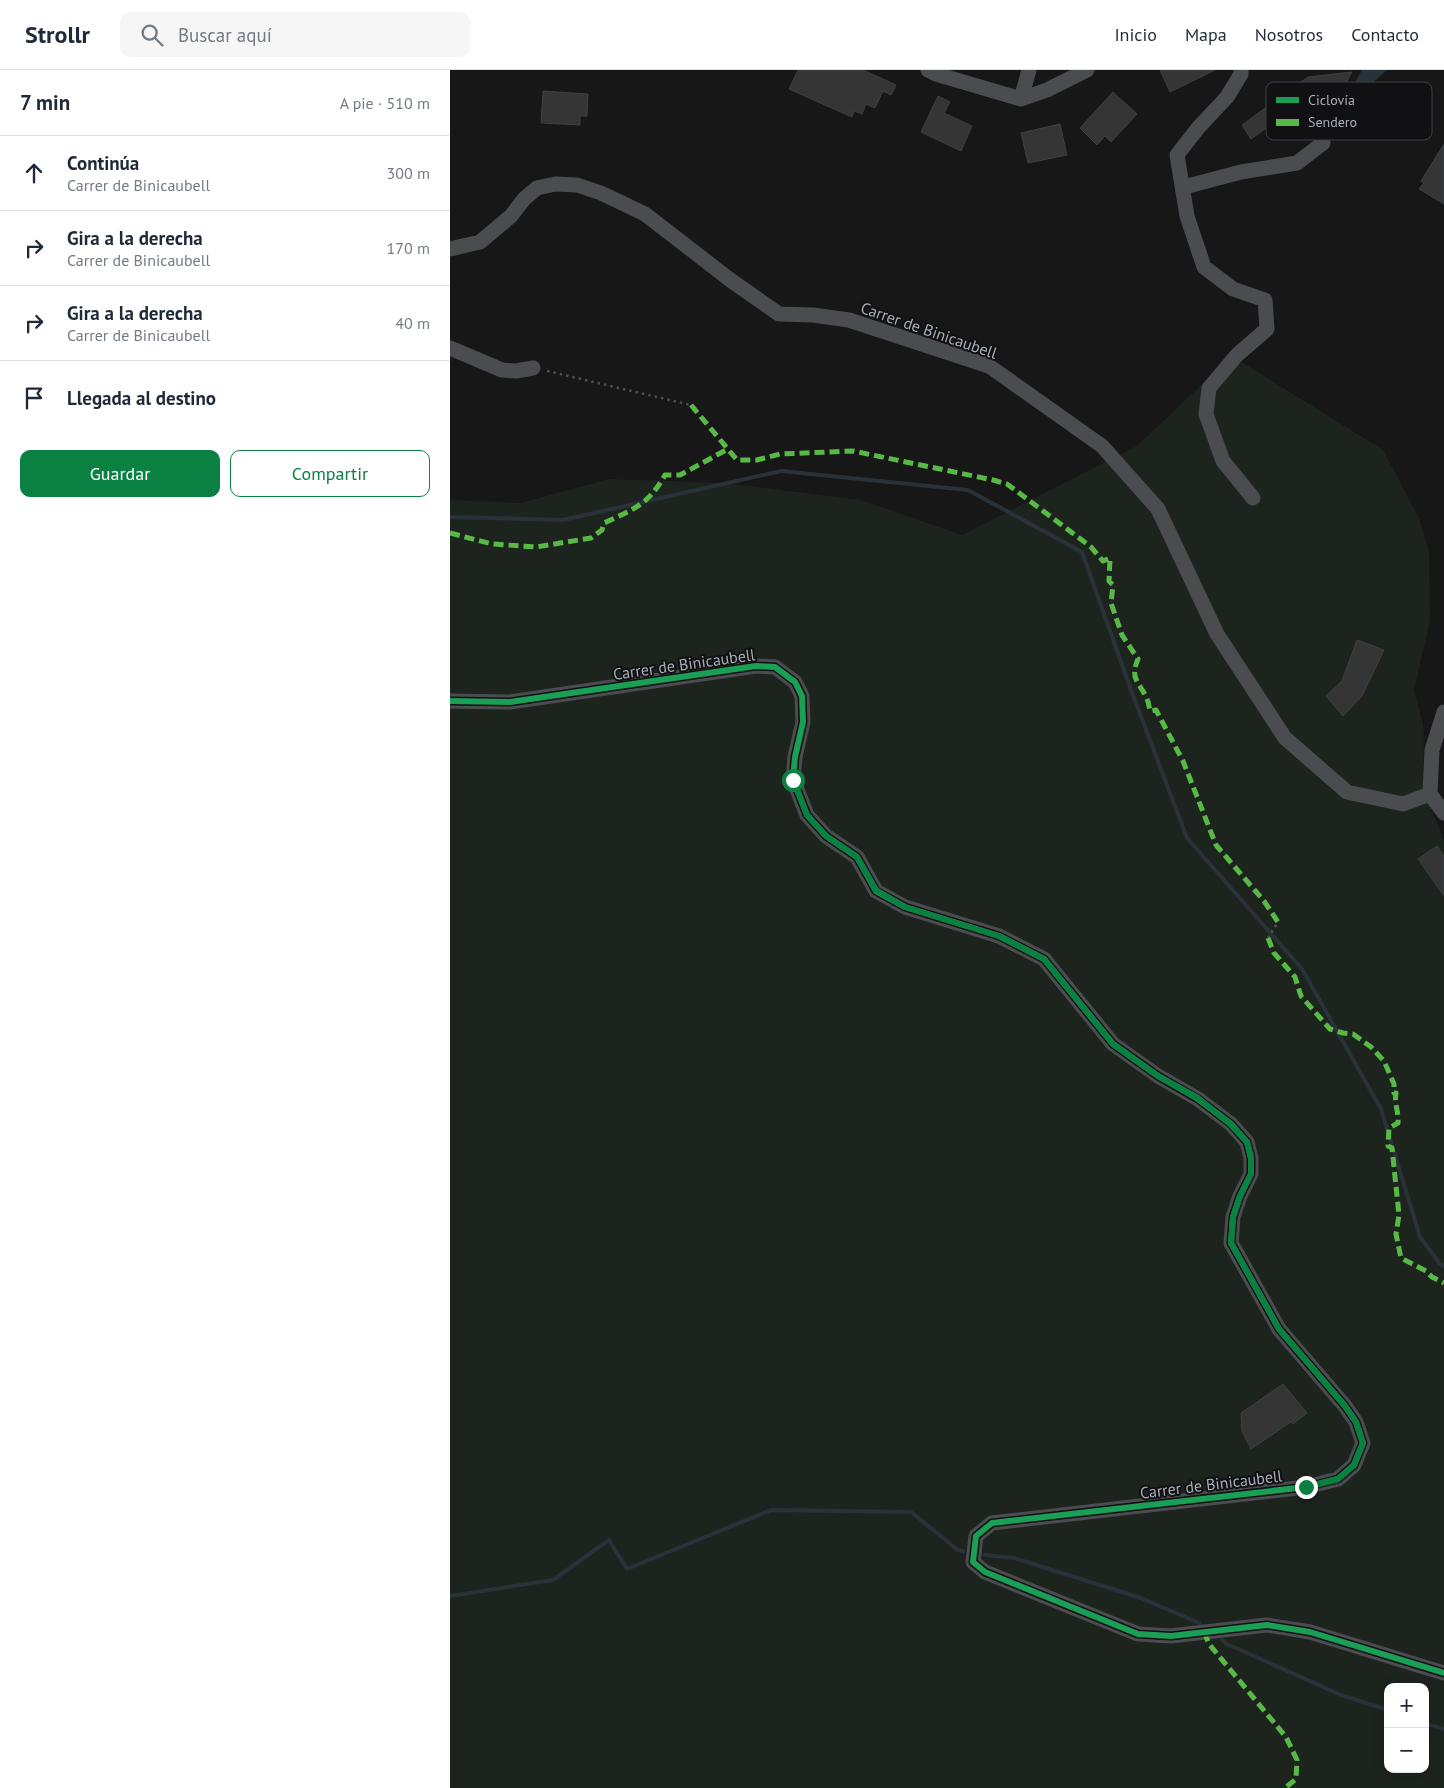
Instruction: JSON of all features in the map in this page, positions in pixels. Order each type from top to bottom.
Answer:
[{"type":"street","points":[[928,70],[1021,99],[1047,90],[1087,70]]},
{"type":"street","points":[[1021,99],[1029,70]]},
{"type":"street","points":[[1242,70],[1227,97],[1198,128],[1177,155],[1184,187],[1187,216],[1204,267],[1233,290],[1265,300],[1267,329],[1237,355],[1209,388],[1206,414],[1223,461],[1253,498]]},
{"type":"street","points":[[1184,187],[1241,172],[1297,163],[1323,143]]},
{"type":"street","name":"Carrer de Binicaubell","points":[[450,249],[480,242],[511,216],[524,199],[537,188],[555,184],[577,185],[602,193],[646,214],[729,279],[779,314],[813,315],[849,320],[989,366],[1102,446],[1158,509],[1217,634],[1285,738],[1347,792],[1403,804],[1430,794]]},
{"type":"street","points":[[450,348],[502,370],[516,371],[533,368]]},
{"type":"street","name":"Carrer de Binicaubell","points":[[450,701],[510,702],[756,666],[775,668],[795,682],[802,696],[803,722],[795,756],[793,780],[807,815],[826,836],[857,857],[876,890],[905,907],[999,936],[1044,959],[1113,1044],[1158,1076],[1198,1098],[1230,1124],[1247,1142],[1251,1158],[1251,1174],[1240,1196],[1233,1217],[1231,1243],[1279,1329],[1345,1406],[1356,1422],[1363,1443],[1354,1465],[1338,1479],[1306,1487],[992,1523],[976,1536],[973,1562],[985,1572],[1138,1634],[1171,1636],[1267,1625],[1310,1632],[1444,1673]]},
{"type":"street","points":[[1444,712],[1432,750],[1430,794],[1444,813]]},
{"type":"path","points":[[533,368],[691,405]]},
{"type":"path","points":[[1268,938],[1278,922]]},
{"type":"shaded area","points":[[1362,70],[1387,70],[1373,82],[1355,82]]},
{"type":"shaded area","points":[[1232,356],[1383,450],[1419,518],[1429,553],[1430,621],[1414,690],[1423,724],[1424,792],[1444,840],[1444,1788],[450,1788],[450,500],[521,503],[609,479],[724,483],[861,500],[962,535],[1137,446]]},
{"type":"building","points":[[798,70],[863,70],[896,85],[891,95],[883,91],[875,108],[866,104],[862,114],[854,111],[852,117],[789,89]]},
{"type":"building","points":[[1160,70],[1215,70],[1170,92]]},
{"type":"building","points":[[1352,72],[1346,82],[1301,82],[1308,77]]},
{"type":"building","points":[[543,91],[588,94],[587,116],[580,116],[580,125],[541,123]]},
{"type":"building","points":[[1113,92],[1137,114],[1111,142],[1105,136],[1097,145],[1080,128]]},
{"type":"building","points":[[938,96],[950,102],[944,113],[972,126],[961,151],[921,132]]},
{"type":"building","points":[[1266,108],[1266,128],[1251,139],[1242,125]]},
{"type":"building","points":[[1060,124],[1067,155],[1028,163],[1021,133]]},
{"type":"building","points":[[1444,144],[1444,204],[1419,189],[1424,183],[1421,181]]},
{"type":"building","points":[[1357,640],[1384,650],[1362,696],[1343,716],[1326,696],[1342,681]]},
{"type":"building","points":[[1437,846],[1444,856],[1444,896],[1418,859]]},
{"type":"building","points":[[1283,1384],[1307,1413],[1293,1424],[1291,1422],[1251,1449],[1242,1431],[1241,1413]]},
{"type":"waterway","points":[[450,517],[563,520],[781,471],[968,490],[1082,552],[1131,690],[1187,838],[1302,969],[1381,1109],[1420,1237],[1440,1264],[1444,1266]]},
{"type":"waterway","points":[[450,1596],[553,1580],[609,1540],[627,1569],[771,1510],[911,1512],[958,1550],[963,1551]]},
{"type":"waterway","points":[[985,1555],[1014,1558],[1141,1598],[1199,1623]]},
{"type":"waterway","points":[[1222,1640],[1227,1644],[1341,1695],[1384,1709]]},
{"type":"waterway","points":[[1429,1724],[1444,1729]]},
{"type":"marked path","points":[[691,405],[737,460],[757,460],[780,454],[853,451],[993,480],[1007,484],[1091,547],[1103,561],[1110,558],[1109,581],[1113,585],[1111,603],[1122,635],[1138,659],[1135,676],[1148,700],[1150,711],[1156,710],[1183,761],[1216,845],[1264,901],[1278,922]]},
{"type":"marked path","points":[[450,533],[492,544],[536,547],[591,538],[602,530],[604,523],[632,510],[646,500],[665,475],[680,475],[728,449]]},
{"type":"marked path","points":[[1268,938],[1274,953],[1295,977],[1301,996],[1330,1029],[1353,1034],[1371,1047],[1384,1061],[1394,1084],[1398,1115],[1398,1123],[1389,1128],[1388,1146],[1392,1148],[1399,1215],[1396,1234],[1401,1258],[1444,1283]]},
{"type":"marked path","points":[[1204,1632],[1209,1644],[1286,1737],[1297,1760],[1296,1779],[1285,1788]]},
{"type":"cycle path","points":[[450,701],[510,702],[756,666],[775,667],[795,682],[802,696],[803,722],[795,757],[793,779],[807,815],[826,836],[857,857],[876,891],[905,907],[999,936],[1044,959],[1113,1044],[1158,1076],[1198,1099],[1231,1124],[1247,1142],[1251,1158],[1251,1174],[1240,1196],[1233,1217],[1231,1243],[1279,1329],[1345,1406],[1356,1422],[1363,1443],[1354,1465],[1338,1479],[1306,1487],[992,1523],[976,1536],[973,1562],[985,1572],[1138,1634],[1171,1636],[1267,1625],[1310,1632],[1444,1673]]},
{"type":"route","points":[[793,780],[807,815],[826,836],[857,857],[876,890],[905,907],[999,936],[1044,959],[1113,1044],[1158,1076],[1198,1098],[1230,1124],[1247,1142],[1251,1158],[1251,1174],[1240,1196],[1233,1217],[1231,1243],[1279,1329],[1345,1406],[1356,1422],[1363,1443],[1354,1465],[1338,1479],[1306,1487]]}]
